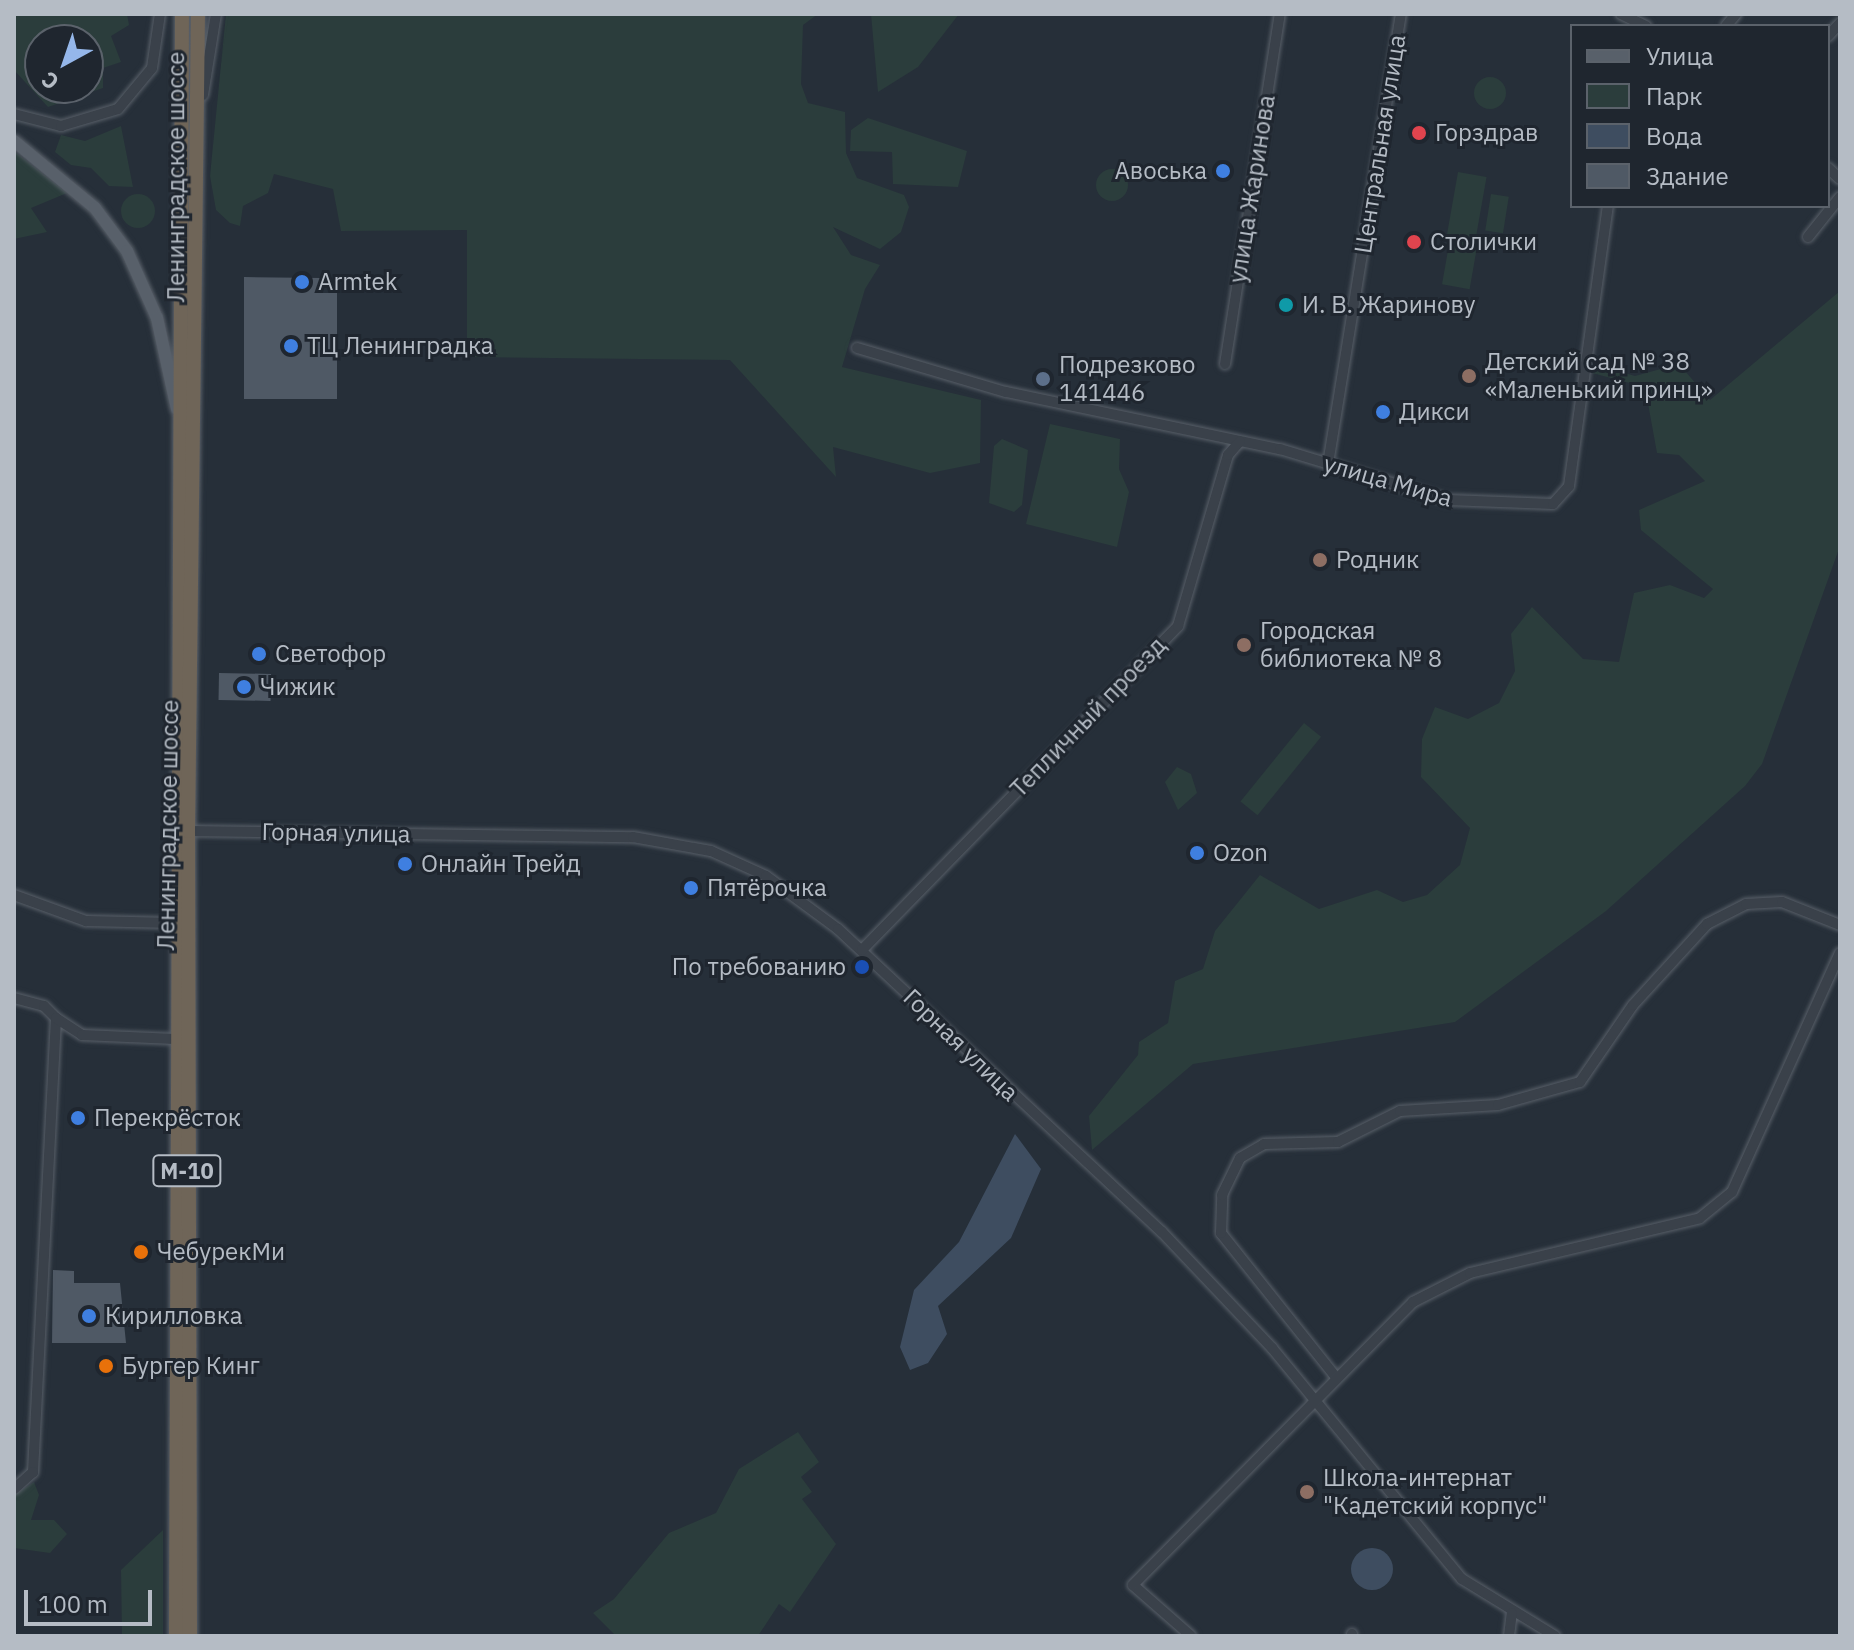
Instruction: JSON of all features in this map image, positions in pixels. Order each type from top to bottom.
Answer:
[{"type":"highway","name":"Ленинградское шоссе","points":[[176,1636],[174,923],[182,14]]},
{"type":"highway","name":"Ленинградское шоссе","points":[[190,1636],[188,831],[197,427],[198,14]]},
{"type":"main road","points":[[14,141],[95,208],[127,251],[157,318],[180,426]]},
{"type":"street","points":[[14,114],[61,126],[118,109],[152,68],[160,14]]},
{"type":"street","points":[[199,145],[216,14]]},
{"type":"street","name":"улица Жаринова","points":[[1225,364],[1280,14]]},
{"type":"street","name":"Центральная улица","points":[[1328,464],[1401,14]]},
{"type":"street","points":[[1621,14],[1638,22]]},
{"type":"street","points":[[1808,237],[1840,197]]},
{"type":"street","name":"улица Мира","points":[[857,348],[1006,392],[1240,441],[1448,500],[1538,506],[1553,504],[1569,486],[1608,208]]},
{"type":"street","name":"Тепличный проезд","points":[[862,950],[1178,626],[1228,455],[1240,441]]},
{"type":"street","name":"Горная улица","points":[[188,831],[674,842],[766,876],[862,950],[1162,1232],[1316,1400],[1462,1579],[1512,1613],[1555,1636]]},
{"type":"street","points":[[14,895],[86,921],[174,923]]},
{"type":"street","points":[[1335,1376],[1221,1233],[1222,1195],[1240,1158],[1264,1144],[1338,1142],[1400,1111],[1498,1105],[1580,1082],[1633,1005],[1707,924],[1746,904],[1782,902],[1840,925]]},
{"type":"street","points":[[1191,1636],[1133,1585],[1316,1400],[1335,1376],[1439,1285],[1715,1210],[1749,1161],[1840,953]]},
{"type":"street","points":[[14,998],[44,1006],[82,1035],[175,1039]]},
{"type":"street","points":[[14,1489],[33,1472],[56,1018]]},
{"type":"street","points":[[1509,1636],[1512,1613]]},
{"type":"green space","points":[[14,14],[127,14],[129,25],[111,36],[121,62],[104,68],[104,24],[24,24],[24,81],[14,70]]},
{"type":"green space","points":[[226,14],[818,14],[803,25],[801,84],[808,103],[845,112],[846,153],[857,178],[904,195],[909,207],[901,232],[880,249],[833,227],[851,255],[880,265],[865,289],[842,367],[981,400],[980,463],[930,473],[833,447],[836,477],[730,360],[467,357],[467,230],[341,231],[333,189],[274,174],[268,193],[243,206],[240,226],[230,223],[216,210],[210,176]]},
{"type":"green space","points":[[871,14],[959,14],[918,67],[878,92]]},
{"type":"green space","points":[[1490,77],[1501,82],[1506,93],[1501,104],[1490,109],[1479,104],[1474,93],[1479,82]]},
{"type":"green space","points":[[868,118],[967,151],[958,187],[893,184],[892,152],[850,151],[851,130]]},
{"type":"green space","points":[[121,126],[133,187],[109,186],[91,168],[71,165],[55,152],[61,135],[85,141]]},
{"type":"green space","points":[[14,151],[67,193],[31,208],[47,232],[14,239]]},
{"type":"green space","points":[[1112,169],[1123,174],[1128,185],[1123,196],[1112,201],[1101,196],[1096,185],[1101,174]]},
{"type":"green space","points":[[1458,172],[1487,177],[1476,239],[1447,234]]},
{"type":"green space","points":[[138,194],[150,199],[155,211],[150,223],[138,228],[126,223],[121,211],[126,199]]},
{"type":"green space","points":[[1491,194],[1509,197],[1503,233],[1485,231]]},
{"type":"green space","points":[[1450,239],[1478,244],[1470,289],[1442,284]]},
{"type":"green space","points":[[1840,291],[1840,546],[1762,764],[1745,786],[1606,911],[1455,1022],[1193,1064],[1092,1150],[1089,1116],[1138,1055],[1139,1042],[1168,1023],[1175,981],[1203,969],[1215,931],[1260,875],[1319,909],[1377,890],[1403,902],[1427,895],[1460,865],[1470,828],[1421,777],[1422,739],[1435,707],[1468,719],[1499,703],[1515,671],[1511,634],[1532,607],[1583,659],[1619,662],[1634,593],[1670,585],[1704,598],[1713,589],[1641,530],[1639,510],[1705,481],[1679,455],[1657,453],[1645,387],[1592,373],[1594,364],[1635,376],[1679,364],[1710,400]]},
{"type":"green space","points":[[1050,424],[1120,439],[1119,469],[1129,492],[1117,547],[1026,524]]},
{"type":"green space","points":[[1002,439],[1028,450],[1022,505],[1014,512],[989,503],[994,446]]},
{"type":"green space","points":[[1304,723],[1321,737],[1258,815],[1240,801]]},
{"type":"green space","points":[[1177,767],[1191,774],[1197,793],[1178,810],[1165,782]]},
{"type":"green space","points":[[798,1432],[819,1462],[801,1477],[812,1492],[802,1499],[836,1544],[790,1612],[779,1604],[758,1636],[616,1636],[593,1613],[614,1599],[669,1533],[716,1513],[739,1469]]},
{"type":"green space","points":[[34,1482],[39,1495],[31,1520],[54,1520],[67,1534],[50,1553],[14,1548],[14,1495]]},
{"type":"green space","points":[[163,1530],[163,1636],[122,1636],[121,1570]]},
{"type":"water","points":[[1015,1134],[1041,1169],[1011,1238],[938,1306],[947,1334],[928,1363],[910,1370],[900,1347],[914,1290],[959,1242]]},
{"type":"water","points":[[1372,1548],[1387,1554],[1393,1569],[1387,1584],[1372,1590],[1357,1584],[1351,1569],[1357,1554]]},
{"type":"building","name":"ТЦ Ленинградка","points":[[244,277],[321,278],[321,293],[337,293],[337,399],[244,399]]},
{"type":"building","name":"Чижик","points":[[219,673],[271,674],[271,701],[219,700]]},
{"type":"building","name":"Кирилловка","points":[[53,1270],[74,1271],[74,1283],[120,1283],[126,1343],[52,1343]]},
{"type":"place","name":"Горздрав","points":[[1419,133]]},
{"type":"place","name":"Авоська","points":[[1223,171]]},
{"type":"place","name":"Столички","points":[[1414,242]]},
{"type":"place","name":"Armtek","points":[[302,282]]},
{"type":"place","name":"И. В. Жаринову","points":[[1286,305]]},
{"type":"place","name":"ТЦ Ленинградка","points":[[291,346]]},
{"type":"place","name":"Детский сад № 38 «Маленький принц»","points":[[1469,376]]},
{"type":"place","name":"Подрезково 141446","points":[[1043,379]]},
{"type":"place","name":"Дикси","points":[[1383,412]]},
{"type":"place","name":"Родник","points":[[1320,560]]},
{"type":"place","name":"Городская библиотека № 8","points":[[1244,645]]},
{"type":"place","name":"Светофор","points":[[259,654]]},
{"type":"place","name":"Чижик","points":[[244,687]]},
{"type":"place","name":"Ozon","points":[[1197,853]]},
{"type":"place","name":"Онлайн Трейд","points":[[405,864]]},
{"type":"place","name":"Пятёрочка","points":[[691,888]]},
{"type":"place","name":"По требованию","points":[[862,967]]},
{"type":"place","name":"Перекрёсток","points":[[78,1118]]},
{"type":"place","name":"ЧебурекМи","points":[[141,1252]]},
{"type":"place","name":"Кирилловка","points":[[89,1316]]},
{"type":"place","name":"Бургер Кинг","points":[[106,1366]]},
{"type":"place","name":"Школа-интернат \"Кадетский корпус\"","points":[[1307,1492]]}]
